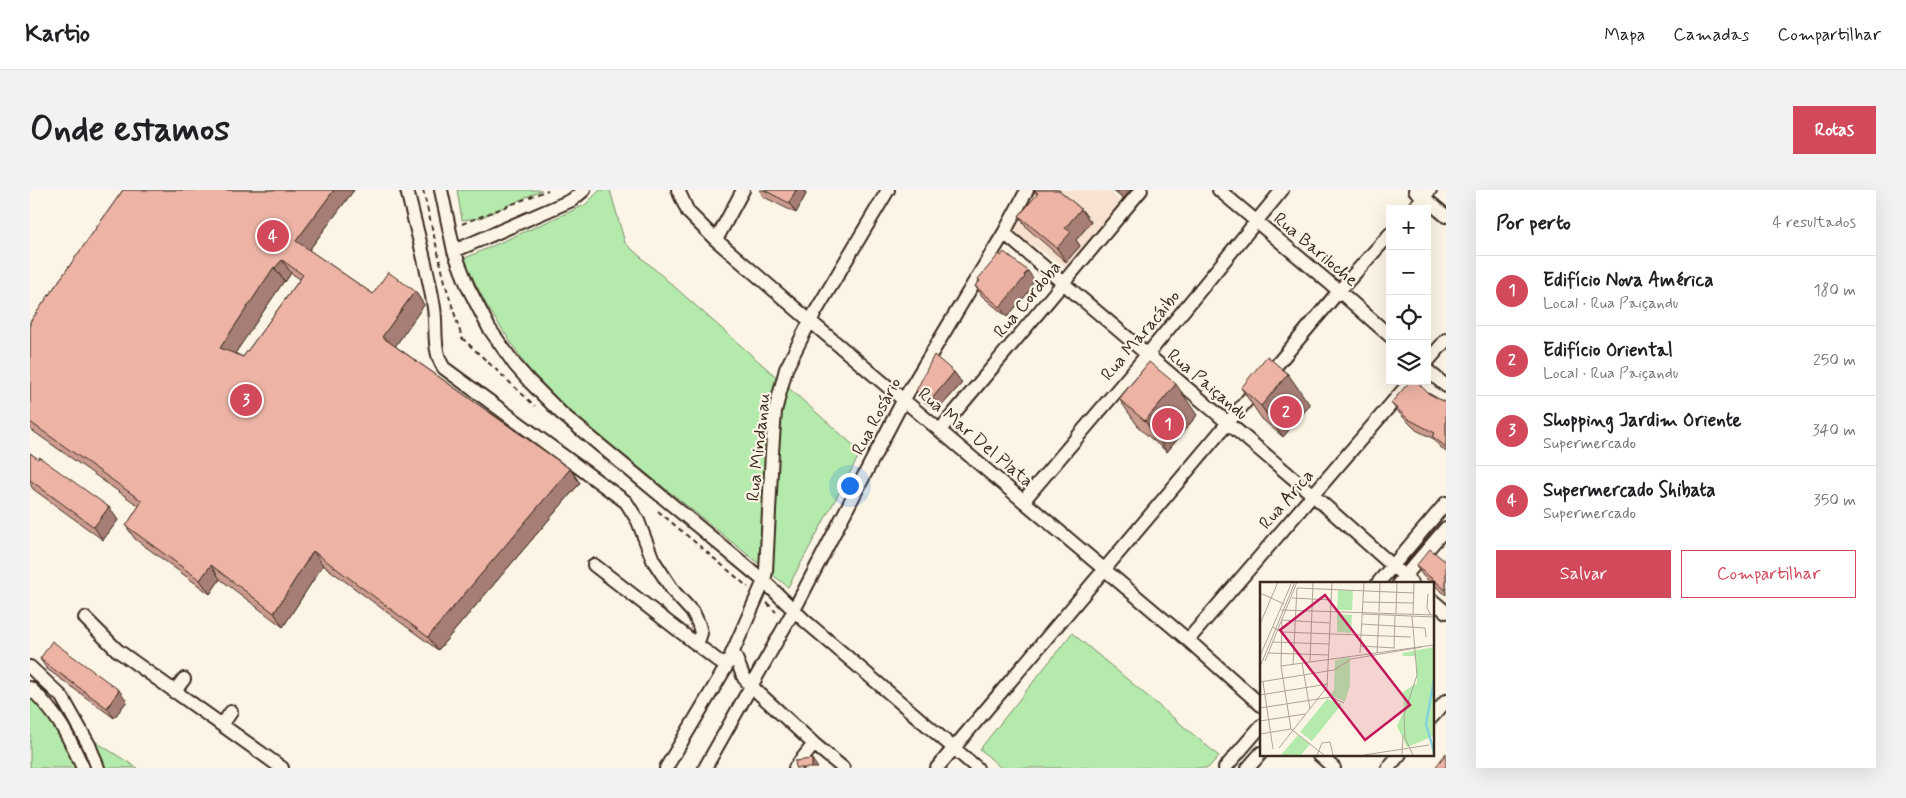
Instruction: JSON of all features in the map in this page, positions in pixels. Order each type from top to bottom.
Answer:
[{"type":"street","points":[[407,190],[434,309],[440,362],[444,368],[626,502],[638,521],[653,560],[674,592],[694,614],[701,633],[697,645]]},
{"type":"street","points":[[441,190],[454,250],[468,287],[489,328],[506,353],[530,382],[561,414],[764,581],[794,610],[976,768]]},
{"type":"street","points":[[454,250],[572,200],[584,190]]},
{"type":"street","name":"Rua Mar Del Plata","points":[[678,190],[688,212],[716,240],[1024,500],[1260,704]]},
{"type":"street","points":[[716,240],[743,190]]},
{"type":"street","name":"Rua Mindanau","points":[[666,768],[726,667],[764,581],[775,411],[786,369],[810,321],[888,190]]},
{"type":"street","name":"Rua Rosário","points":[[704,768],[794,610],[904,399],[1004,233],[1027,190]]},
{"type":"street","name":"Rua Cordoba","points":[[940,430],[1141,190]]},
{"type":"street","name":"Rua Bariloche","points":[[1219,190],[1386,332]]},
{"type":"street","name":"Rua Maracáibo","points":[[1024,500],[1147,355],[1282,190]]},
{"type":"street","points":[[1414,205],[1422,192],[1446,216]]},
{"type":"street","name":"Rua Paiçandu","points":[[1004,233],[1313,495],[1392,566],[1405,581]]},
{"type":"street","points":[[937,768],[1339,291],[1386,238]]},
{"type":"street","points":[[1431,357],[1446,340]]},
{"type":"street","points":[[1431,373],[1446,386]]},
{"type":"street","name":"Rua Arica","points":[[1188,640],[1408,385]]},
{"type":"street","points":[[1379,582],[1446,503]]},
{"type":"street","points":[[1405,581],[1446,528]]},
{"type":"street","points":[[594,565],[726,667]]},
{"type":"street","points":[[1434,602],[1446,612]]},
{"type":"street","points":[[85,618],[117,650],[282,768]]},
{"type":"street","points":[[733,651],[744,678],[751,686],[843,768]]},
{"type":"street","points":[[30,667],[62,697],[89,745],[98,768]]},
{"type":"street","points":[[174,692],[184,680]]},
{"type":"street","points":[[30,688],[58,719],[83,768]]},
{"type":"street","points":[[1434,715],[1446,701]]},
{"type":"street","points":[[222,725],[231,712]]},
{"type":"street","points":[[1225,768],[1260,727]]},
{"type":"street","points":[[795,768],[814,744]]},
{"type":"street","points":[[1248,768],[1260,754]]},
{"type":"street","points":[[1320,756],[1334,768]]},
{"type":"street","points":[[1388,768],[1398,756]]},
{"type":"path","points":[[449,229],[548,190]]},
{"type":"shaded area","points":[[1036,190],[1108,190],[1122,203],[1068,269],[1012,231]]},
{"type":"green space","points":[[457,190],[542,190],[480,218],[462,220]]},
{"type":"green space","points":[[600,190],[610,190],[625,243],[861,452],[788,587],[570,412],[527,367],[487,306],[463,259],[585,205]]},
{"type":"green space","points":[[1072,633],[1219,756],[1208,768],[1001,768],[980,749]]},
{"type":"green space","points":[[30,695],[52,714],[137,768],[30,768]]},
{"type":"building","points":[[123,190],[334,190],[296,241],[373,294],[388,272],[415,291],[382,337],[570,469],[428,637],[313,551],[274,613],[211,565],[200,580],[126,526],[142,501],[30,422],[30,322]],"holes":[[[282,260],[303,275],[243,357],[220,348],[274,267]]]},
{"type":"building","points":[[764,190],[796,190],[789,203]]},
{"type":"building","points":[[1034,190],[1059,190],[1081,209],[1065,228],[1071,232],[1057,248],[1019,216],[1038,193]]},
{"type":"building","points":[[1004,252],[1028,271],[1000,307],[975,286],[980,281],[978,279],[999,254],[1001,256]]},
{"type":"building","points":[[934,355],[954,372],[930,401],[916,391]]},
{"type":"building","points":[[1267,356],[1288,374],[1261,406],[1241,388]]},
{"type":"building","points":[[1149,362],[1176,384],[1145,421],[1119,399]]},
{"type":"building","points":[[1407,385],[1420,385],[1428,393],[1446,403],[1446,447],[1432,436],[1435,433],[1408,419],[1391,403]]},
{"type":"building","points":[[30,453],[38,459],[39,457],[109,507],[94,527],[30,480]]},
{"type":"building","points":[[1430,549],[1446,562],[1446,590],[1416,566]]},
{"type":"building","points":[[52,641],[119,690],[107,708],[40,659]]},
{"type":"building","points":[[1446,753],[1446,768],[1435,768]]},
{"type":"building","points":[[812,759],[812,768],[795,768],[795,761]]},
{"type":"place","name":"Supermercado Shibata","points":[[273,236]]},
{"type":"place","name":"Shopping Jardim Oriente","points":[[246,400]]},
{"type":"place","name":"Edifício Oriental","points":[[1286,412]]},
{"type":"place","name":"Edifício Nova América","points":[[1168,424]]}]
